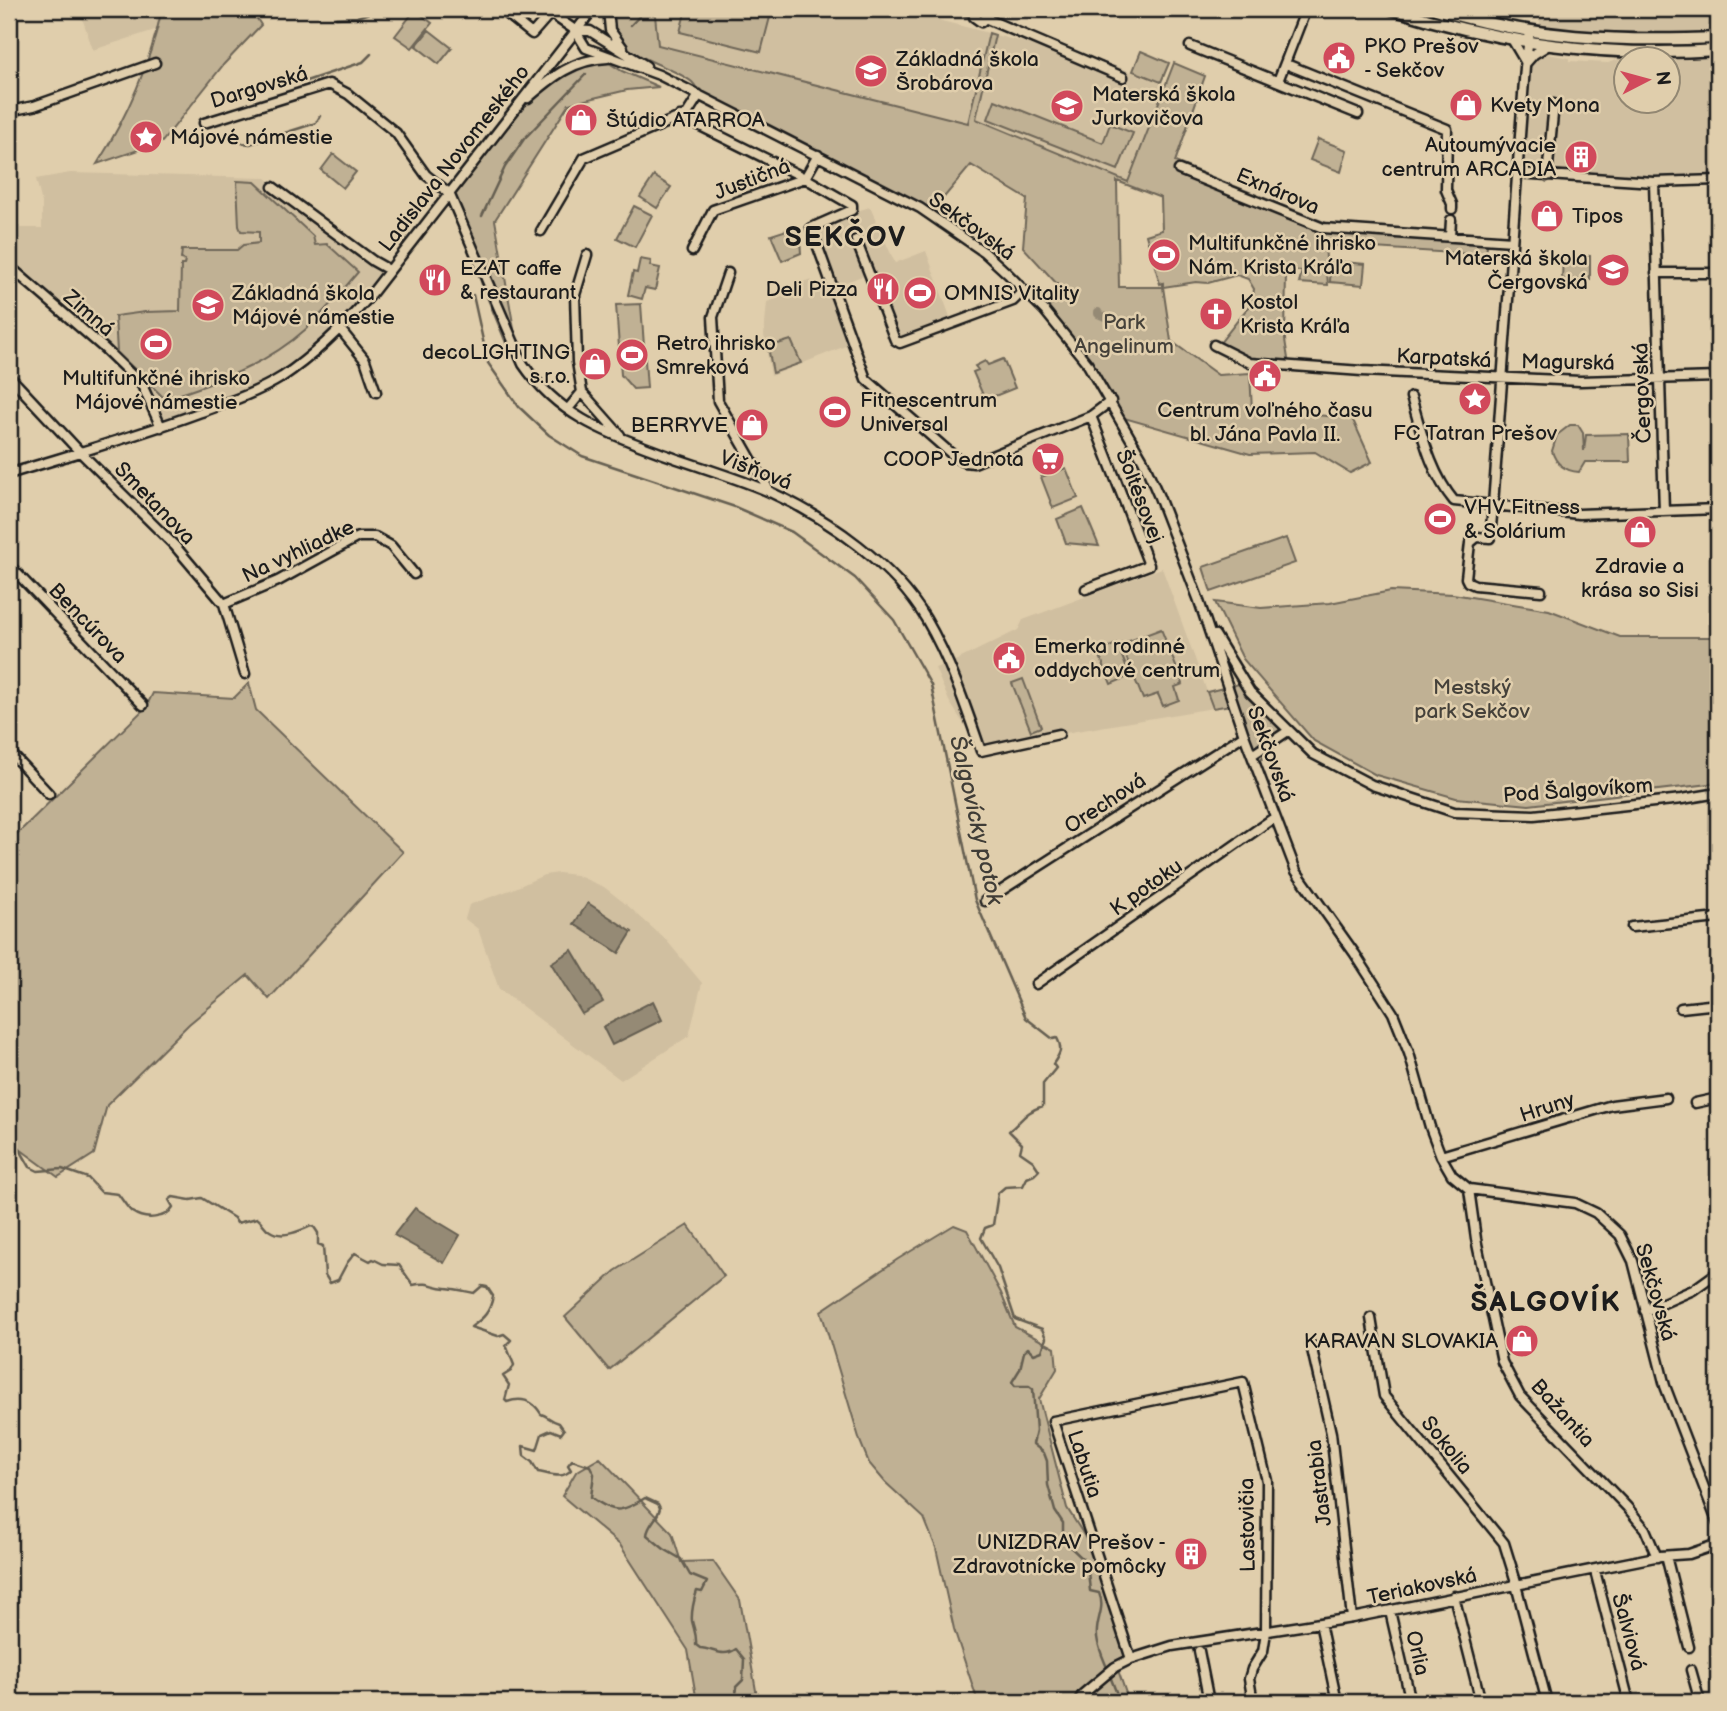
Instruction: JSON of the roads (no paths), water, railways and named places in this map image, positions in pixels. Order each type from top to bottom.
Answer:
[{"type":"main road","points":[[1392,9],[1440,24],[1547,46],[1623,52],[1718,50]]},
{"type":"main road","points":[[1436,9],[1565,37],[1630,41],[1718,38]]},
{"type":"street","points":[[501,9],[532,34],[552,11],[575,30]]},
{"type":"street","name":"Ladislava Novomeského","points":[[9,474],[161,427],[240,398],[280,378],[303,362],[340,330],[593,9]]},
{"type":"street","name":"Sekčovská","points":[[608,9],[610,30],[632,57]]},
{"type":"street","points":[[959,9],[979,10],[975,19],[979,22],[987,19],[1123,77]]},
{"type":"street","points":[[1278,81],[1306,9]]},
{"type":"street","name":"Sekčovská","points":[[575,30],[590,32],[659,75]]},
{"type":"street","name":"Sekčovská","points":[[575,30],[586,48],[659,75],[920,208],[984,252],[1045,311],[1087,363],[1111,401],[1148,472],[1198,598],[1244,735],[1300,878],[1355,954],[1393,1013],[1409,1053],[1441,1156],[1452,1175],[1469,1189],[1575,1203],[1596,1213],[1616,1230],[1629,1252],[1665,1385],[1718,1524]]},
{"type":"street","points":[[1512,241],[1530,31]]},
{"type":"street","points":[[1513,41],[1526,63]]},
{"type":"street","points":[[1190,46],[1358,114]]},
{"type":"street","points":[[1526,63],[1547,46]]},
{"type":"street","points":[[511,115],[555,75],[575,64],[596,58],[612,58]]},
{"type":"street","points":[[9,111],[34,106],[155,63]]},
{"type":"street","points":[[1286,64],[1447,129],[1446,190],[1452,209]]},
{"type":"street","name":"Dargovská","points":[[204,123],[329,84],[348,94],[396,133],[426,175],[449,193]]},
{"type":"street","points":[[541,231],[584,158],[687,114],[699,95]]},
{"type":"street","points":[[1547,176],[1554,104]]},
{"type":"street","points":[[680,116],[805,178]]},
{"type":"street","name":"Justičná","points":[[692,251],[713,210],[805,178],[818,155]]},
{"type":"street","name":"Exnárova","points":[[1179,170],[1323,228],[1512,241]]},
{"type":"street","points":[[1517,173],[1654,183],[1718,180]]},
{"type":"street","name":"Justičná","points":[[805,178],[852,205],[852,210],[811,228],[866,379],[955,457],[974,463],[1091,416]]},
{"type":"street","name":"Čergovská","points":[[1654,183],[1664,512]]},
{"type":"street","points":[[273,187],[389,270]]},
{"type":"street","name":"Višňová","points":[[449,193],[523,364],[535,381],[572,415],[625,440],[770,492],[806,509],[849,538],[890,574],[926,618],[965,701],[981,751],[1059,734]]},
{"type":"street","points":[[1450,237],[1451,220]]},
{"type":"street","points":[[856,240],[895,340],[900,343],[1013,301],[1024,290]]},
{"type":"street","name":"Karpatská","points":[[1214,345],[1250,363],[1502,378],[1512,241]]},
{"type":"street","points":[[587,255],[575,295],[582,392],[625,440]]},
{"type":"street","name":"Zimná","points":[[9,266],[105,349],[142,385],[161,427]]},
{"type":"street","points":[[728,273],[713,317],[718,401],[770,492]]},
{"type":"street","points":[[1656,274],[1718,273]]},
{"type":"street","points":[[340,330],[365,360],[376,392]]},
{"type":"street","name":"Smetanova","points":[[9,376],[80,452],[175,546],[224,604],[245,674]]},
{"type":"street","name":"Magurská","points":[[1502,378],[1580,381],[1718,377]]},
{"type":"street","points":[[1502,378],[1490,538],[1477,537],[1470,542],[1466,580],[1475,585],[1541,591]]},
{"type":"street","points":[[568,409],[582,392]]},
{"type":"street","points":[[1411,397],[1427,452],[1443,488],[1454,501],[1579,514],[1718,509]]},
{"type":"street","points":[[1091,416],[1111,401]]},
{"type":"street","name":"Šoltésovej","points":[[1086,589],[1149,565],[1091,416]]},
{"type":"street","name":"Na vyhliadke","points":[[224,604],[278,581],[358,537],[375,537],[391,546],[414,574]]},
{"type":"street","name":"Bencúrova","points":[[9,565],[143,705]]},
{"type":"street","name":"Pod Šalgovíkom","points":[[1198,598],[1220,645],[1251,692],[1313,754],[1371,785],[1454,812],[1534,815],[1718,793]]},
{"type":"street","points":[[1252,755],[1288,731]]},
{"type":"street","name":"Orechová","points":[[985,901],[1244,735]]},
{"type":"street","points":[[9,751],[49,794]]},
{"type":"street","name":"K potoku","points":[[1036,984],[1275,817]]},
{"type":"street","points":[[1632,927],[1718,918]]},
{"type":"street","points":[[1681,1008],[1718,1004]]},
{"type":"street","name":"Hruny","points":[[1441,1156],[1612,1105],[1666,1098]]},
{"type":"street","points":[[1695,1103],[1718,1098]]},
{"type":"street","name":"Bažantia","points":[[1469,1189],[1476,1239],[1502,1362],[1520,1396],[1627,1507],[1644,1529],[1661,1556],[1689,1647]]},
{"type":"street","points":[[1645,1311],[1693,1290],[1718,1272]]},
{"type":"street","name":"Sokolia","points":[[1371,1318],[1384,1396],[1504,1543],[1517,1585]]},
{"type":"street","name":"Jastrabia","points":[[1311,1345],[1331,1433],[1352,1618]]},
{"type":"street","name":"Lastovičia","points":[[1239,1382],[1243,1382],[1267,1481],[1266,1632],[1263,1651],[1250,1675],[1249,1686],[1253,1702]]},
{"type":"street","name":"Labutia","points":[[1131,1659],[1053,1421],[1239,1382]]},
{"type":"street","name":"Teriakovská","points":[[1078,1702],[1083,1694],[1114,1668],[1131,1659],[1172,1646],[1390,1611],[1661,1556],[1689,1554],[1718,1544]]},
{"type":"street","name":"Šalviová","points":[[1595,1571],[1629,1702]]},
{"type":"street","points":[[1517,1585],[1547,1702]]},
{"type":"street","points":[[1454,1596],[1481,1702]]},
{"type":"street","name":"Orlia","points":[[1390,1611],[1411,1702]]},
{"type":"street","points":[[1320,1623],[1338,1702]]},
{"type":"street","points":[[1199,1651],[1209,1702]]},
{"type":"street","points":[[1691,1670],[1700,1702]]},
{"type":"waterway","points":[[336,18],[357,17],[381,9]]},
{"type":"waterway","name":"Šalgovícky potok","points":[[631,25],[646,9]]},
{"type":"waterway","points":[[290,80],[303,82],[363,62],[371,54]]},
{"type":"waterway","name":"Šalgovícky potok","points":[[482,216],[505,167],[524,139],[586,74]]},
{"type":"waterway","points":[[242,143],[250,144],[316,123],[320,116]]},
{"type":"waterway","name":"Šalgovícky potok","points":[[473,295],[488,363],[519,407],[549,435],[582,456],[735,507],[792,532],[855,578],[894,620],[931,685],[975,900],[1026,1018],[1053,1039],[1057,1038],[1060,1045],[1059,1054],[1053,1064],[1056,1068],[1043,1084],[1043,1106],[1028,1114],[1009,1131],[1022,1144],[1020,1152],[1033,1161],[1039,1170],[1027,1178],[1023,1186],[1005,1187],[998,1193],[993,1225],[985,1228],[981,1238],[998,1268],[1015,1319],[1042,1329],[1046,1338],[1042,1351],[1034,1354],[1028,1348],[1024,1352],[1020,1369],[1012,1382],[1015,1386],[1029,1386],[1033,1389],[1036,1431],[1033,1444],[1044,1453],[1047,1461],[1048,1485],[1055,1511],[1063,1523],[1063,1540],[1083,1559],[1088,1571],[1090,1591],[1099,1593],[1101,1599],[1097,1637],[1108,1670]]},
{"type":"waterway","points":[[1098,312],[1105,317]]},
{"type":"waterway","points":[[9,1141],[19,1148],[30,1167],[38,1171],[62,1169],[88,1178],[101,1192],[118,1194],[132,1212],[143,1217],[160,1216],[170,1211],[173,1207],[169,1200],[173,1197],[190,1200],[202,1198],[234,1218],[237,1223],[257,1218],[268,1230],[275,1233],[291,1233],[314,1227],[318,1233],[318,1244],[323,1246],[325,1275],[330,1283],[338,1280],[355,1253],[370,1261],[373,1259],[383,1264],[399,1265],[413,1285],[427,1284],[474,1293],[482,1286],[487,1287],[493,1296],[490,1306],[483,1317],[471,1327],[498,1336],[504,1334],[511,1340],[506,1345],[514,1365],[511,1371],[503,1376],[509,1385],[505,1400],[530,1403],[541,1414],[559,1423],[564,1430],[561,1434],[551,1430],[542,1434],[537,1450],[523,1446],[524,1456],[538,1472],[551,1475],[560,1476],[567,1473],[571,1470],[568,1465],[572,1460],[590,1466],[594,1474],[591,1497],[612,1509],[630,1507],[645,1498],[658,1504],[659,1512],[647,1535],[681,1559],[690,1575],[707,1582],[702,1592],[697,1591],[693,1606],[692,1621],[696,1645],[723,1653],[736,1649],[744,1659],[743,1680],[736,1687],[737,1702]]},
{"type":"waterway","name":"Šalgovícky potok","points":[[1110,1676],[1120,1702]]},
{"type":"place","name":"PKO Prešov - Sekčov","points":[[1339,58]]},
{"type":"place","name":"Základná škola Šrobárova","points":[[871,71]]},
{"type":"place","name":"Kvety Mona","points":[[1466,105]]},
{"type":"place","name":"Materská škola Jurkovičova","points":[[1067,106]]},
{"type":"place","name":"Štúdio ATARROA","points":[[581,120]]},
{"type":"place","name":"Májové námestie","points":[[146,137]]},
{"type":"place","name":"Autoumývacie centrum ARCADIA","points":[[1581,157]]},
{"type":"place","name":"Tipos","points":[[1547,216]]},
{"type":"place","name":"Multifunkčné ihrisko Nám. Krista Kráľa","points":[[1164,255]]},
{"type":"place","name":"Materská škola Čergovská","points":[[1613,270]]},
{"type":"place","name":"EZAT caffe & restaurant","points":[[435,280]]},
{"type":"place","name":"Deli Pizza","points":[[883,289]]},
{"type":"place","name":"OMNIS Vitality","points":[[920,293]]},
{"type":"place","name":"Základná škola Májové námestie","points":[[208,305]]},
{"type":"place","name":"Kostol Krista Kráľa","points":[[1216,314]]},
{"type":"place","name":"Multifunkčné ihrisko Májové námestie","points":[[156,344]]},
{"type":"place","name":"Retro ihrisko Smreková","points":[[632,355]]},
{"type":"place","name":"decoLIGHTING s.r.o.","points":[[595,364]]},
{"type":"place","name":"Centrum voľného času bl. Jána Pavla II.","points":[[1265,376]]},
{"type":"place","name":"FC Tatran Prešov","points":[[1475,399]]},
{"type":"place","name":"Fitnescentrum Universal","points":[[835,412]]},
{"type":"place","name":"BERRYVE","points":[[752,425]]},
{"type":"place","name":"COOP Jednota","points":[[1048,459]]},
{"type":"place","name":"VHV Fitness & Solárium","points":[[1440,519]]},
{"type":"place","name":"Zdravie a krása so Sisi","points":[[1640,532]]},
{"type":"place","name":"Emerka rodinné oddychové centrum","points":[[1009,658]]},
{"type":"place","name":"KARAVAN SLOVAKIA","points":[[1522,1341]]},
{"type":"place","name":"UNIZDRAV Prešov - Zdravotnícke pomôcky","points":[[1191,1554]]},
{"type":"district","name":"SEKČOV","points":[[846,236]]},
{"type":"district","name":"ŠALGOVÍK","points":[[1546,1301]]},
{"type":"park label","name":"Park Angelinum","points":[[1124,334]]},
{"type":"park label","name":"Mestský park Sekčov","points":[[1472,699]]}]
